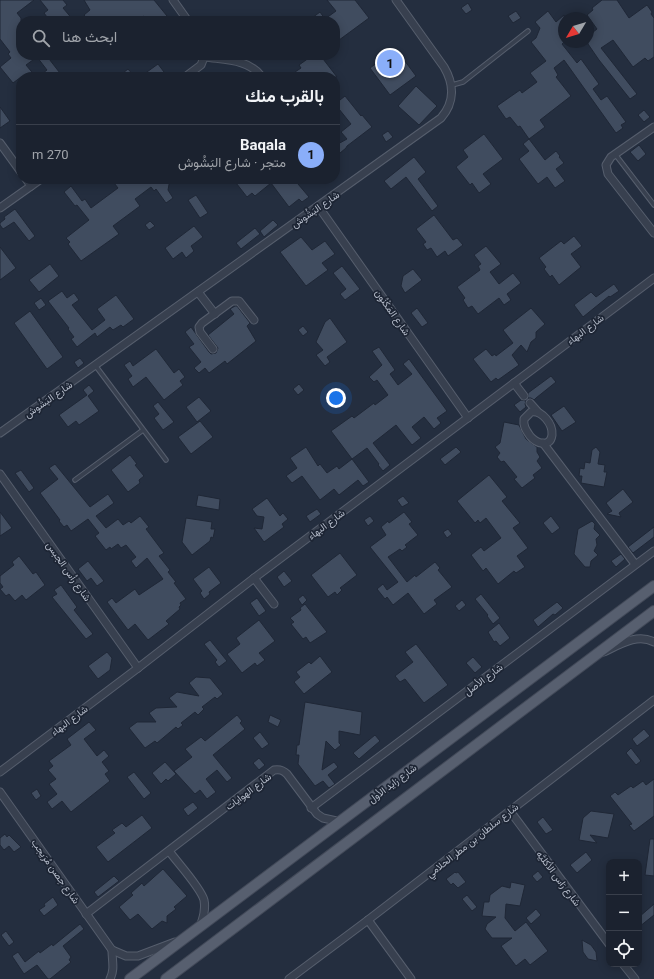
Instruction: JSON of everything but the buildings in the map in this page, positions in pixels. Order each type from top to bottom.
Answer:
[{"type":"main road","name":"شارع زايد الأول","points":[[130,979],[654,586]]},
{"type":"main road","name":"شارع زايد الأول","points":[[166,979],[654,611]]},
{"type":"street","points":[[174,0],[185,16]]},
{"type":"street","points":[[396,0],[448,73],[452,85]]},
{"type":"street","points":[[192,72],[201,65],[203,60]]},
{"type":"street","points":[[224,60],[247,65],[256,69],[258,72]]},
{"type":"street","name":"شارع البَشُوش","points":[[0,433],[441,118],[449,107],[451,101],[452,85]]},
{"type":"street","points":[[654,127],[615,154],[606,165],[608,174],[654,233]]},
{"type":"street","points":[[0,143],[16,165]]},
{"type":"street","points":[[0,208],[34,184]]},
{"type":"street","name":"شارع المَكْنُون","points":[[318,206],[468,418]]},
{"type":"street","name":"شارع البهاء","points":[[0,772],[254,578],[654,278]]},
{"type":"street","points":[[198,292],[215,314]]},
{"type":"street","points":[[213,349],[199,330],[201,325],[232,301],[237,300],[241,303],[254,320]]},
{"type":"street","points":[[514,383],[524,396]]},
{"type":"street","points":[[530,404],[544,417],[552,431],[551,438],[543,443],[534,440],[525,429],[524,424],[524,419],[528,414],[538,412]]},
{"type":"street","points":[[543,443],[636,564]]},
{"type":"street","name":"شارع رأس الجبس","points":[[0,474],[138,668]]},
{"type":"street","name":"شارع الأصل","points":[[311,808],[654,551]]},
{"type":"street","points":[[254,578],[274,604]]},
{"type":"street","points":[[588,660],[632,640],[648,639],[654,642]]},
{"type":"street","name":"شارع سلطان بن مطر الحلامي","points":[[289,979],[654,700]]},
{"type":"street","name":"شارع الهوايات","points":[[86,914],[274,770],[284,771],[288,774],[311,808],[317,814],[323,818],[341,822]]},
{"type":"street","name":"شارع حِصن مُرَيجب","points":[[0,792],[112,950]]},
{"type":"street","name":"شارع رَاس الأكليَّه","points":[[510,810],[606,940]]},
{"type":"street","points":[[169,851],[202,894],[205,906],[200,928]]},
{"type":"street","points":[[368,920],[411,979]]},
{"type":"street","points":[[110,979],[114,967],[112,950],[126,956],[138,956],[186,938]]},
{"type":"street","points":[[626,967],[635,979]]},
{"type":"lane","points":[[452,85],[463,82],[528,31]]},
{"type":"lane","points":[[615,154],[654,205]]},
{"type":"lane","points":[[95,365],[166,460]]},
{"type":"lane","points":[[75,480],[143,430]]},
{"type":"place","name":"Baqala","points":[[390,63]]}]
